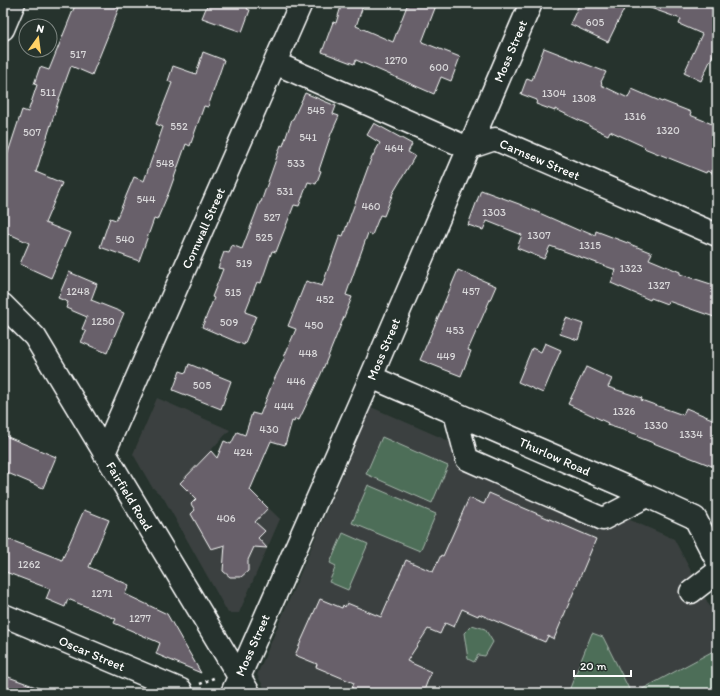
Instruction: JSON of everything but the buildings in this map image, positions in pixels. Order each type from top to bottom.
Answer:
[{"type":"street","points":[[3,28],[14,3]]},
{"type":"street","name":"Cornwall Street","points":[[104,453],[301,3]]},
{"type":"street","name":"Moss Street","points":[[239,683],[530,3]]},
{"type":"street","points":[[275,63],[468,148]]},
{"type":"street","name":"Carnsew Street","points":[[468,148],[495,139],[717,235]]},
{"type":"street","name":"Fairfield Road","points":[[3,305],[35,337],[239,683]]},
{"type":"street","name":"Thurlow Road","points":[[370,377],[695,518],[717,561]]},
{"type":"street","points":[[455,413],[467,459],[596,516],[603,519],[647,496]]},
{"type":"street","points":[[690,592],[717,572]]},
{"type":"street","name":"Oscar Street","points":[[3,615],[181,690]]},
{"type":"path","points":[[181,690],[204,682],[239,683]]},
{"type":"shaded area","points":[[157,398],[230,430],[210,451],[280,519],[239,613],[228,613],[163,497],[152,487],[133,454]]},
{"type":"shaded area","points":[[371,407],[674,539],[717,620],[717,649],[635,693],[631,693],[603,637],[592,633],[568,693],[267,693],[257,675]]},
{"type":"green space","points":[[382,437],[448,466],[432,503],[366,474]]},
{"type":"green space","points":[[368,485],[436,514],[420,551],[352,523]]},
{"type":"green space","points":[[343,533],[368,544],[348,590],[329,582],[336,566],[330,563]]},
{"type":"green space","points":[[472,625],[485,629],[493,642],[485,656],[478,655],[474,662],[468,659],[464,633]]},
{"type":"green space","points":[[592,633],[603,637],[631,693],[568,693]]},
{"type":"green space","points":[[717,649],[717,693],[635,693]]}]
